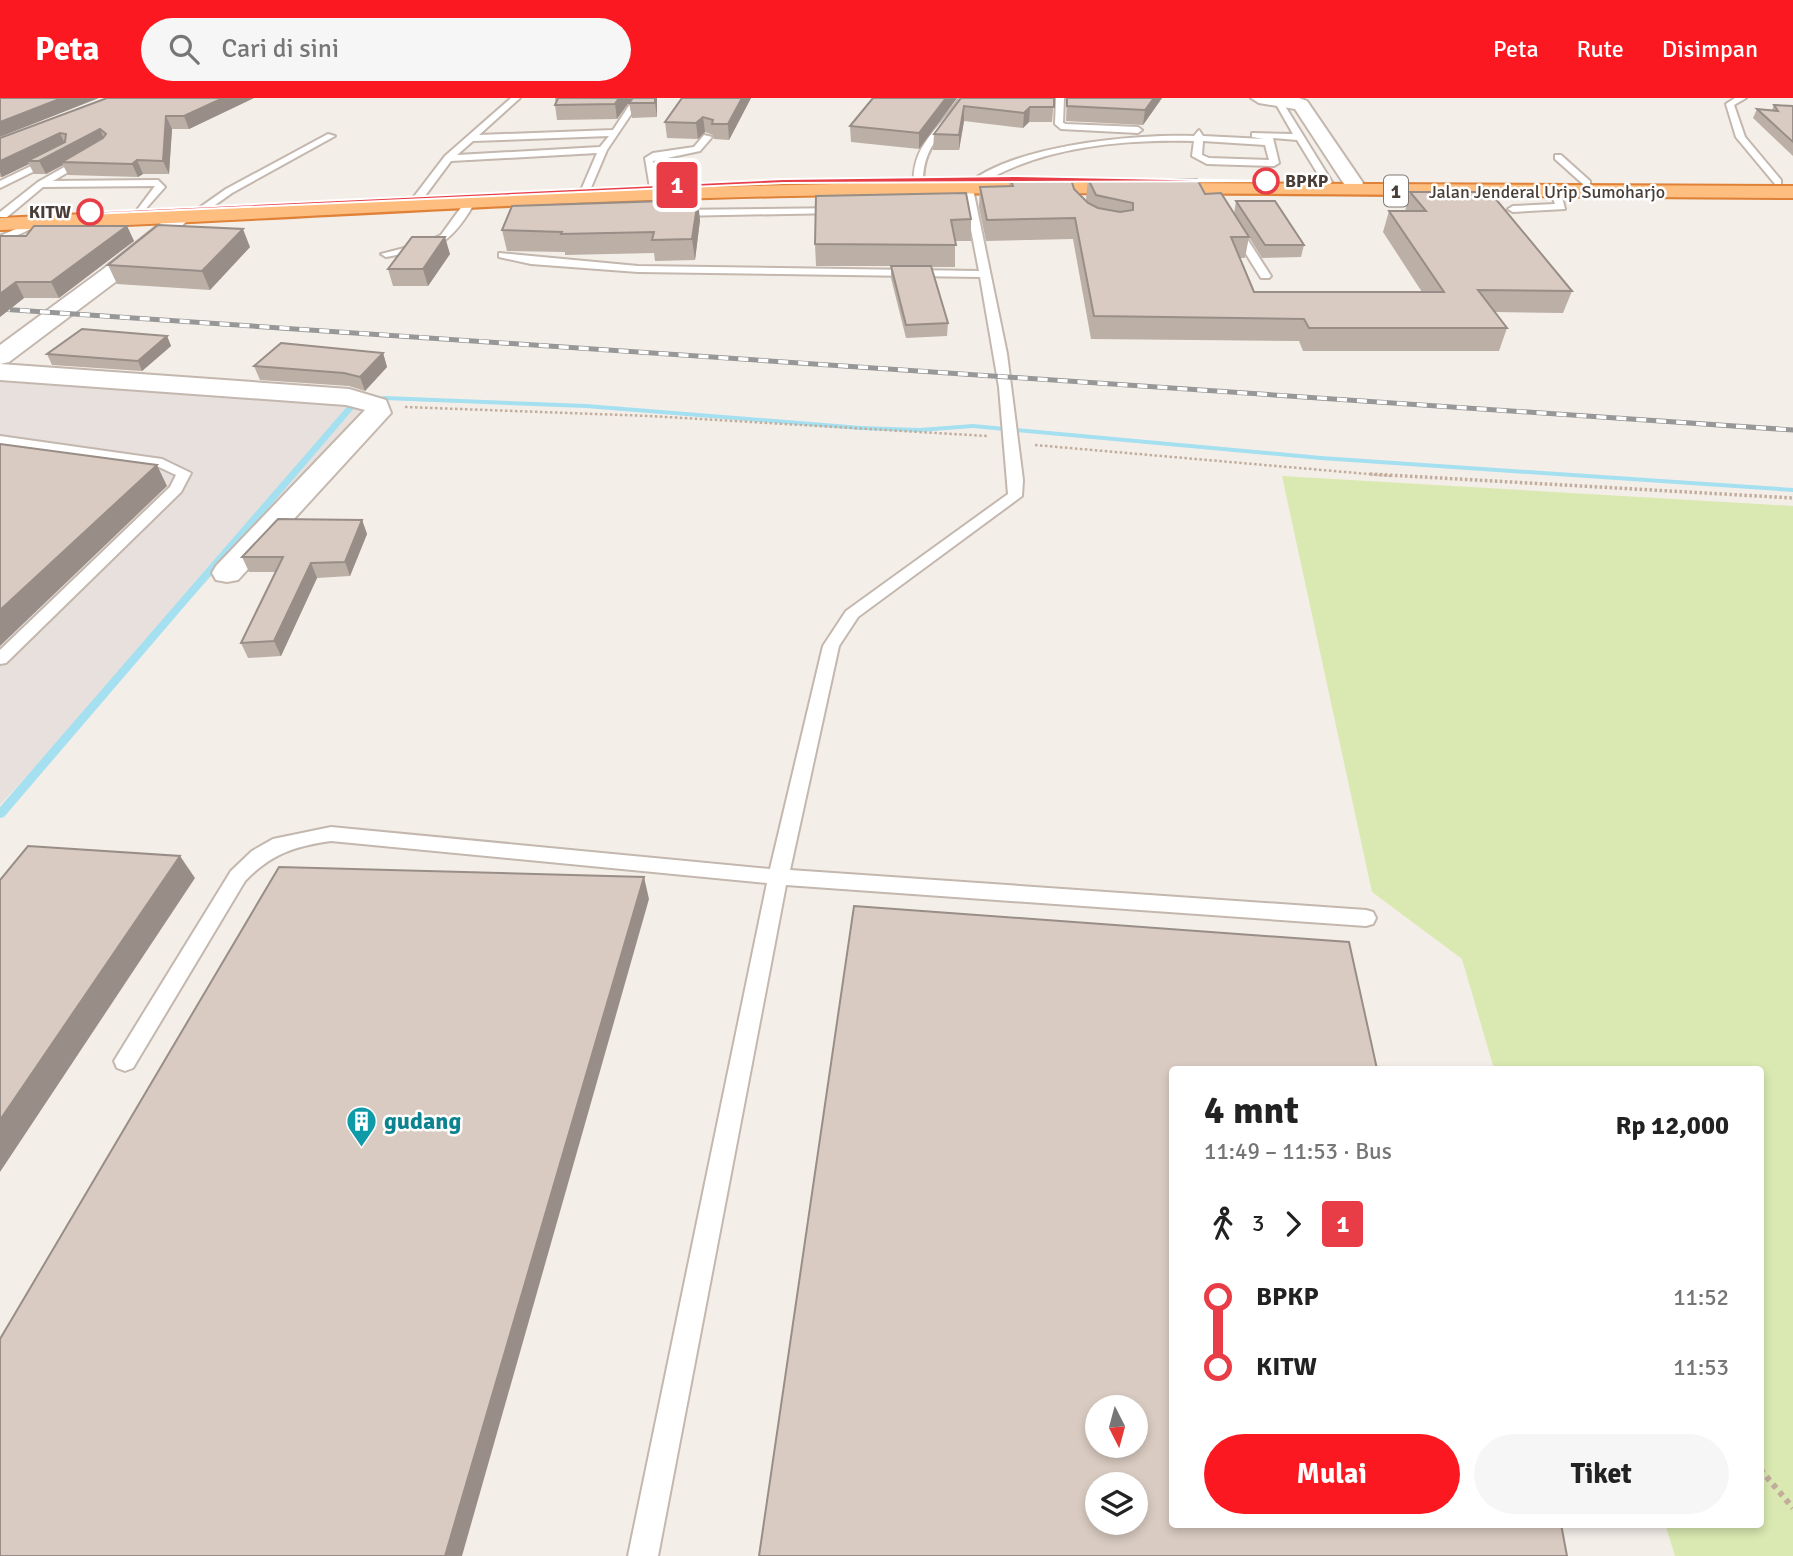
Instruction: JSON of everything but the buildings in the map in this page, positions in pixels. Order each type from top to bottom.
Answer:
[{"type":"highway","name":"Jalan Jenderal Urip Sumoharjo","points":[[1,218],[36,223],[178,219],[916,183],[1587,183],[1788,190]]},
{"type":"highway","name":"Jalan Jenderal Urip Sumoharjo","points":[[974,183],[1075,193],[1788,190]]},
{"type":"highway","name":"Jalan Jenderal Urip Sumoharjo","points":[[1,218],[587,188],[652,195]]},
{"type":"street","points":[[1259,98],[1291,101],[1301,105],[1353,183]]},
{"type":"street","points":[[0,357],[110,275],[178,219]]},
{"type":"street","points":[[0,336],[25,338]]},
{"type":"street","points":[[0,372],[372,404]]},
{"type":"street","points":[[227,573],[372,404]]},
{"type":"lane","points":[[418,198],[448,158],[516,98]]},
{"type":"lane","points":[[587,188],[603,150],[638,98]]},
{"type":"lane","points":[[900,207],[912,206],[919,201],[916,183],[919,154],[954,114],[964,98]]},
{"type":"lane","points":[[1060,98],[1059,124],[1064,127],[1198,136],[1269,139],[1300,137]]},
{"type":"lane","points":[[1742,98],[1730,104],[1742,138],[1756,160],[1788,190]]},
{"type":"lane","points":[[1281,106],[1327,182]]},
{"type":"lane","points":[[472,138],[616,133]]},
{"type":"lane","points":[[204,208],[229,191],[331,136]]},
{"type":"lane","points":[[1198,136],[1197,156],[1201,159],[1274,163],[1269,139]]},
{"type":"lane","points":[[643,1556],[779,877],[831,646],[852,614],[1015,496],[1018,486],[1000,347],[984,274],[974,183],[1026,159],[1157,138],[1198,136]]},
{"type":"lane","points":[[652,195],[648,160],[653,156],[697,149],[707,137]]},
{"type":"lane","points":[[1,218],[41,184],[104,147]]},
{"type":"lane","points":[[448,158],[603,150]]},
{"type":"lane","points":[[0,185],[67,152]]},
{"type":"lane","points":[[1558,157],[1587,183]]},
{"type":"lane","points":[[41,184],[159,183],[160,187],[142,210]]},
{"type":"lane","points":[[1513,209],[1561,207],[1556,193]]},
{"type":"lane","points":[[386,254],[445,240],[469,204]]},
{"type":"lane","points":[[666,213],[850,210]]},
{"type":"lane","points":[[1224,211],[1265,276]]},
{"type":"lane","points":[[0,240],[36,223]]},
{"type":"lane","points":[[503,255],[531,261],[638,269],[984,274]]},
{"type":"lane","points":[[0,440],[162,463],[184,473],[176,489],[0,659]]},
{"type":"lane","points":[[125,1061],[238,876],[254,858],[275,845],[298,838],[331,834],[779,877],[1366,918]]},
{"type":"path","points":[[372,404],[1013,437],[1430,479],[1542,482],[1793,498]]},
{"type":"path","points":[[1764,1474],[1793,1508]]},
{"type":"shaded area","points":[[0,371],[376,398],[0,805]]},
{"type":"green space","points":[[1282,476],[1793,506],[1793,1556],[1675,1556],[1666,1528],[1764,1528],[1764,1066],[1493,1066],[1462,959],[1372,892]]},
{"type":"waterway","points":[[0,814],[354,404],[385,398],[586,406],[861,428],[920,430],[973,426],[1321,458],[1793,490]]},
{"type":"railway","points":[[0,309],[1793,430]]},
{"type":"bus line","name":"1","points":[[90,212],[783,181],[1014,178],[1266,181]]},
{"type":"place","name":"BPKP","points":[[1266,181]]},
{"type":"place","name":"KITW","points":[[90,212]]},
{"type":"place","name":"gudang","points":[[361,1148]]}]
